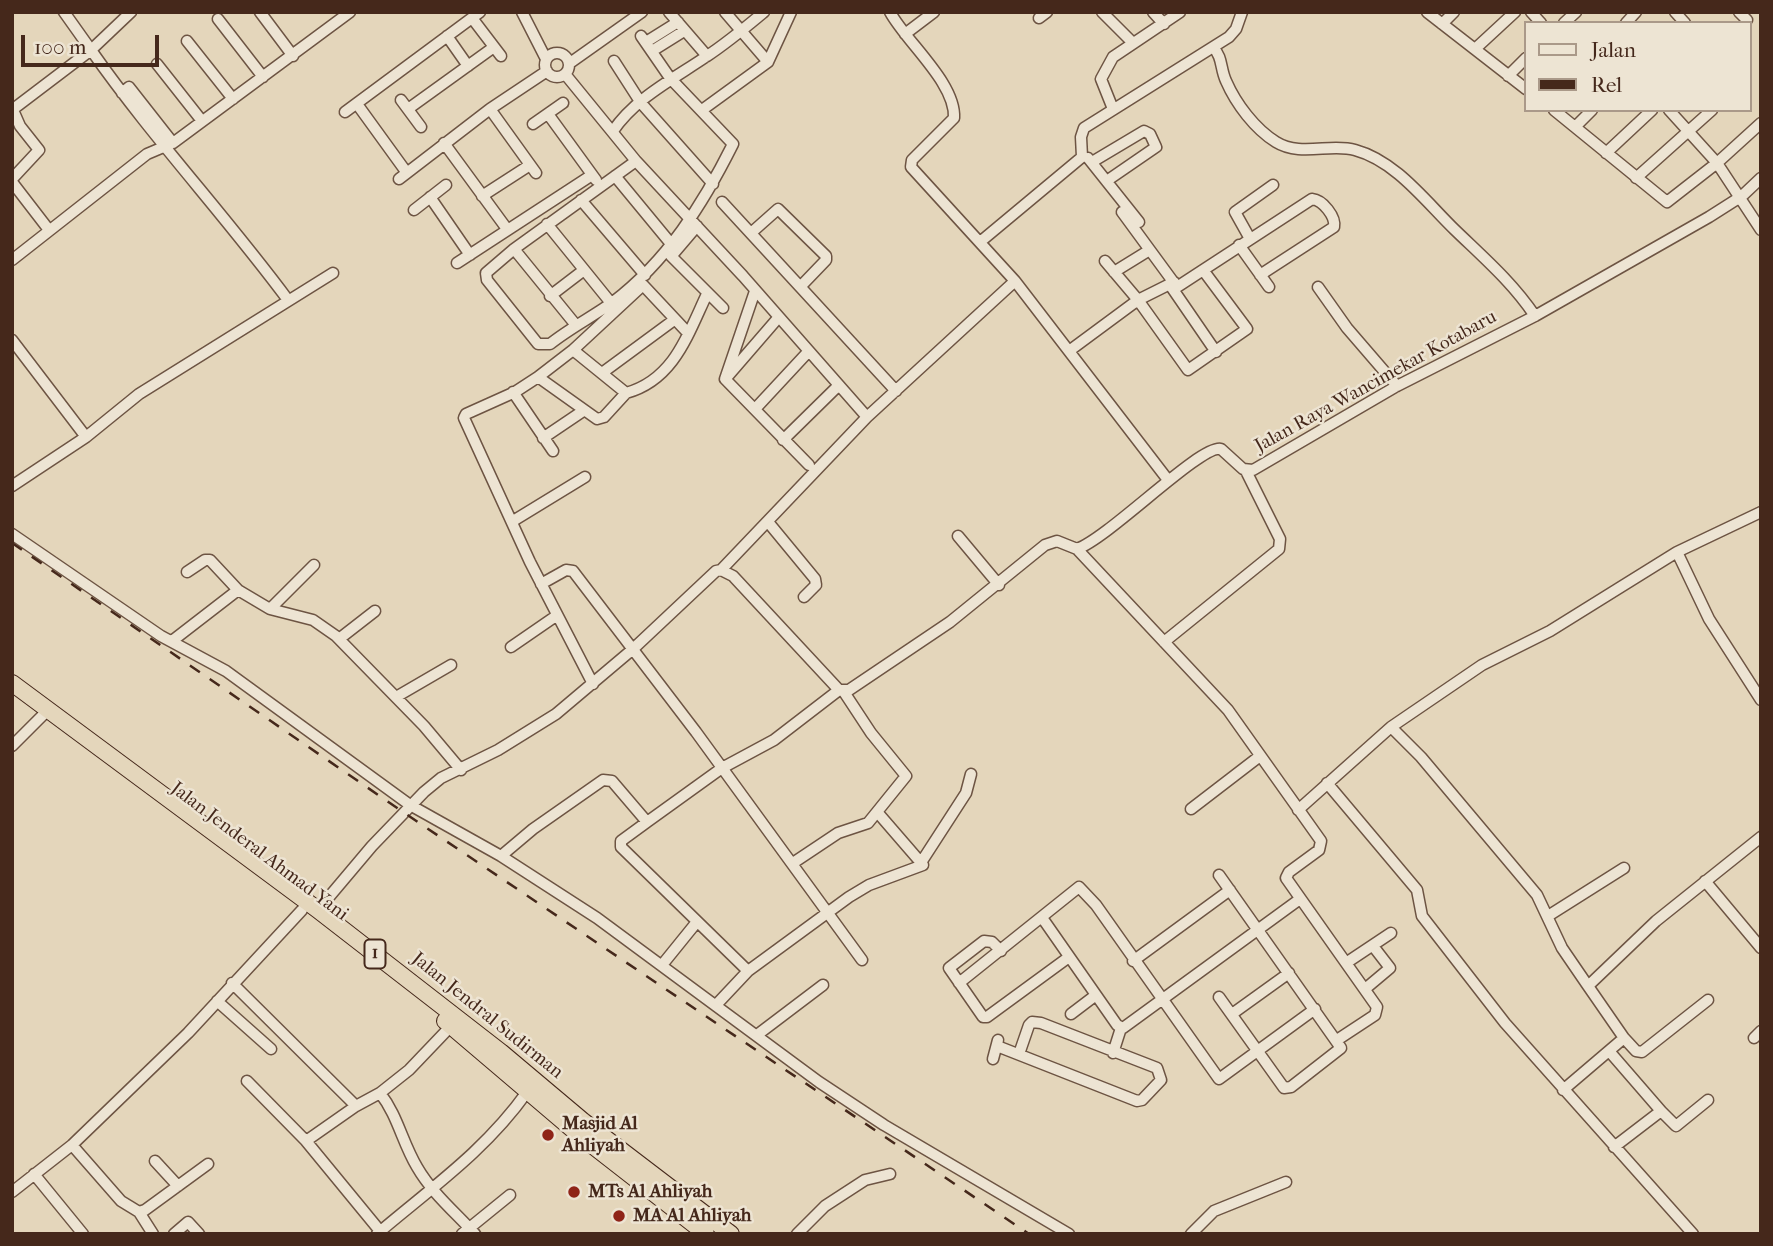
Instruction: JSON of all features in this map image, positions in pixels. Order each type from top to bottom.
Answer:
[{"type":"highway","name":"Jalan Jendral Sudirman","points":[[12,683],[731,1234]]},
{"type":"highway","name":"Jalan Jenderal Ahmad Yani","points":[[12,692],[310,910],[527,1092],[706,1234]]},
{"type":"street","points":[[64,12],[122,93],[169,145],[288,300]]},
{"type":"street","points":[[48,230],[12,180],[39,150],[20,126],[13,110],[91,50],[131,12]]},
{"type":"street","points":[[260,12],[293,56]]},
{"type":"street","points":[[12,260],[147,154],[169,145],[350,12]]},
{"type":"street","points":[[522,12],[546,59],[547,71],[555,77],[565,74],[570,63],[642,12]]},
{"type":"street","points":[[669,12],[707,56]]},
{"type":"street","points":[[725,12],[768,62]]},
{"type":"street","points":[[613,131],[670,78],[707,56],[764,12]]},
{"type":"street","points":[[702,110],[768,62],[791,12]]},
{"type":"street","points":[[890,12],[933,72],[954,108],[954,118],[912,160],[911,167],[1015,281],[1168,481]]},
{"type":"street","points":[[905,34],[934,12]]},
{"type":"street","points":[[1102,12],[1132,42]]},
{"type":"street","points":[[1153,12],[1164,24]]},
{"type":"street","points":[[1113,109],[1101,79],[1109,61],[1132,42],[1180,12]]},
{"type":"street","points":[[1139,222],[1088,158],[1081,138],[1084,128],[1213,47],[1236,29],[1242,12]]},
{"type":"street","points":[[1427,12],[1524,88]]},
{"type":"street","points":[[1443,23],[1454,12]]},
{"type":"street","points":[[1475,49],[1515,12]]},
{"type":"street","points":[[345,111],[476,15],[497,51],[405,105],[421,127]]},
{"type":"street","points":[[218,19],[263,77]]},
{"type":"street","points":[[593,684],[556,616],[464,418],[466,414],[538,377],[573,350],[644,280],[694,222],[733,141],[670,78],[646,43],[681,26]]},
{"type":"street","points":[[447,36],[468,66]]},
{"type":"street","points":[[187,41],[233,99]]},
{"type":"street","points":[[1213,47],[1236,98],[1249,118],[1271,139],[1292,147],[1354,149],[1387,167],[1412,186],[1485,256],[1535,316]]},
{"type":"street","points":[[546,59],[560,52],[570,63]]},
{"type":"street","points":[[1508,76],[1524,60]]},
{"type":"street","points":[[614,61],[641,103],[713,184]]},
{"type":"street","points":[[158,64],[202,121]]},
{"type":"street","points":[[357,104],[403,176],[490,109],[547,71]]},
{"type":"street","points":[[565,74],[636,161],[694,222],[867,417]]},
{"type":"street","points":[[533,124],[563,103]]},
{"type":"street","points":[[482,196],[533,169],[490,109]]},
{"type":"street","points":[[1556,112],[1667,202],[1717,163],[1761,123]]},
{"type":"street","points":[[1575,127],[1590,112]]},
{"type":"street","points":[[1606,153],[1650,112]]},
{"type":"street","points":[[1671,112],[1717,163],[1742,197],[1761,230]]},
{"type":"street","points":[[1636,178],[1710,112]]},
{"type":"street","points":[[457,263],[507,229],[594,178],[548,114]]},
{"type":"street","points":[[980,242],[1088,158],[1147,131],[1156,147],[1108,180]]},
{"type":"street","points":[[444,143],[507,229]]},
{"type":"street","points":[[636,161],[514,249],[485,276],[538,344],[550,344],[575,324],[644,280]]},
{"type":"street","points":[[615,176],[707,294],[723,308]]},
{"type":"street","name":"Jalan Raya Wancimekar Kotabaru","points":[[1077,549],[1104,536],[1168,481],[1215,448],[1221,449],[1246,471],[1278,457],[1397,386],[1535,316],[1742,197],[1761,178]]},
{"type":"street","points":[[414,210],[446,185]]},
{"type":"street","points":[[1249,237],[1235,212],[1273,185]]},
{"type":"street","points":[[430,197],[470,255]]},
{"type":"street","points":[[1172,283],[1177,287],[1249,237],[1312,199],[1321,202],[1335,224],[1260,275]]},
{"type":"street","points":[[581,200],[674,320],[688,333]]},
{"type":"street","points":[[722,202],[896,391]]},
{"type":"street","points":[[751,233],[778,209],[817,247],[826,260],[802,286]]},
{"type":"street","points":[[1122,212],[1216,352]]},
{"type":"street","points":[[547,224],[611,303]]},
{"type":"street","points":[[1239,245],[1269,287]]},
{"type":"street","points":[[514,249],[575,324]]},
{"type":"street","points":[[1114,272],[1148,251]]},
{"type":"street","points":[[1105,261],[1138,300],[1186,369],[1216,352],[1247,329],[1203,270]]},
{"type":"street","points":[[550,296],[584,270]]},
{"type":"street","points":[[12,486],[86,437],[139,394],[333,273]]},
{"type":"street","points":[[12,1192],[72,1145],[232,983],[310,910],[410,805],[442,778],[529,732],[593,684],[716,571],[721,570],[867,417],[1015,281]]},
{"type":"street","points":[[1069,351],[1138,300],[1172,283]]},
{"type":"street","points":[[1318,287],[1347,328],[1397,386]]},
{"type":"street","points":[[726,379],[755,291]]},
{"type":"street","points":[[538,377],[583,411],[600,419],[626,393],[659,377],[676,359],[707,294]]},
{"type":"street","points":[[726,379],[778,318]]},
{"type":"street","points":[[602,373],[674,320]]},
{"type":"street","points":[[12,340],[86,437]]},
{"type":"street","points":[[573,350],[626,393]]},
{"type":"street","points":[[755,410],[808,352]]},
{"type":"street","points":[[726,379],[809,465]]},
{"type":"street","points":[[783,440],[838,386]]},
{"type":"street","points":[[513,392],[553,451]]},
{"type":"street","points":[[543,438],[583,411]]},
{"type":"street","points":[[1164,642],[1279,548],[1280,539],[1246,471]]},
{"type":"street","points":[[513,521],[585,477]]},
{"type":"street","points":[[1298,810],[1391,727],[1482,665],[1550,631],[1677,552],[1761,512]]},
{"type":"street","points":[[768,522],[815,579],[816,585],[804,597]]},
{"type":"street","points":[[12,534],[172,642],[226,671],[410,805],[501,856],[662,965],[884,1125],[1069,1234]]},
{"type":"street","points":[[958,536],[999,584]]},
{"type":"street","points":[[748,971],[696,923],[621,846],[621,841],[722,768],[774,740],[841,691],[899,657],[1052,542],[1063,542],[1077,549],[1228,710],[1321,845],[1287,875],[1300,899],[1377,1011],[1337,1040]]},
{"type":"street","points":[[1677,552],[1709,619],[1761,700]]},
{"type":"street","points":[[187,572],[205,560],[210,560],[238,590],[270,609],[313,620],[339,639],[396,697],[461,770]]},
{"type":"street","points":[[270,609],[314,565]]},
{"type":"street","points":[[541,584],[566,570],[573,571],[793,863],[862,960]]},
{"type":"street","points":[[721,570],[733,576],[757,600],[841,691],[871,733],[906,773],[902,784],[868,823],[838,833],[793,863]]},
{"type":"street","points":[[172,642],[238,590]]},
{"type":"street","points":[[339,639],[375,611]]},
{"type":"street","points":[[511,647],[556,616]]},
{"type":"street","points":[[396,697],[451,665]]},
{"type":"street","points":[[12,746],[43,715]]},
{"type":"street","points":[[1391,727],[1421,757],[1537,895],[1562,947],[1624,1038],[1636,1051],[1642,1052],[1708,1000]]},
{"type":"street","points":[[1191,809],[1260,756]]},
{"type":"street","points":[[716,1005],[748,971],[869,885],[921,866],[966,793],[971,774]]},
{"type":"street","points":[[501,856],[533,829],[603,780],[612,781],[647,822]]},
{"type":"street","points":[[1327,783],[1418,890],[1422,916],[1505,1023],[1693,1234]]},
{"type":"street","points":[[878,813],[922,861]]},
{"type":"street","points":[[1588,986],[1656,921],[1761,837]]},
{"type":"street","points":[[1548,916],[1624,867]]},
{"type":"street","points":[[1219,875],[1337,1040],[1340,1050],[1287,1088],[1282,1086],[1219,997]]},
{"type":"street","points":[[1705,881],[1761,948]]},
{"type":"street","points":[[959,983],[1079,887],[1096,905],[1133,961],[1219,1079],[1315,1009]]},
{"type":"street","points":[[1133,961],[1230,890]]},
{"type":"street","points":[[1113,1053],[1121,1028],[1300,899]]},
{"type":"street","points":[[1042,919],[1121,1028]]},
{"type":"street","points":[[662,965],[696,923]]},
{"type":"street","points":[[1346,963],[1391,933]]},
{"type":"street","points":[[1001,951],[988,940],[971,948],[950,968],[978,1013],[987,1017],[1069,957]]},
{"type":"street","points":[[1364,989],[1390,968],[1373,946]]},
{"type":"street","points":[[1232,1014],[1289,972]]},
{"type":"street","points":[[232,983],[356,1106]]},
{"type":"street","points":[[757,1035],[822,985]]},
{"type":"street","points":[[1071,1014],[1096,995]]},
{"type":"street","points":[[217,1001],[271,1049]]},
{"type":"street","points":[[993,1059],[997,1043],[1019,1054],[1137,1101],[1142,1100],[1161,1080],[1160,1072],[1032,1022],[1019,1054]]},
{"type":"street","points":[[306,1141],[356,1106],[380,1093],[409,1070],[451,1026]]},
{"type":"street","points":[[1563,1090],[1624,1038]]},
{"type":"street","points":[[1609,1051],[1676,1126],[1708,1100]]},
{"type":"street","points":[[247,1081],[306,1141],[378,1232],[475,1154],[505,1122],[527,1092]]},
{"type":"street","points":[[380,1093],[398,1121],[407,1149],[431,1191],[469,1232],[510,1195]]},
{"type":"street","points":[[1614,1147],[1661,1111]]},
{"type":"street","points":[[72,1145],[121,1201],[139,1212],[153,1234]]},
{"type":"street","points":[[155,1161],[178,1186]]},
{"type":"street","points":[[139,1212],[208,1164]]},
{"type":"street","points":[[34,1174],[83,1234]]},
{"type":"street","points":[[797,1234],[825,1206],[865,1180],[890,1174]]},
{"type":"street","points":[[1191,1234],[1214,1211],[1286,1182]]},
{"type":"street","points":[[174,1234],[188,1222],[199,1234]]},
{"type":"railway","points":[[12,543],[403,812],[1029,1234]]},
{"type":"place","name":"Masjid Al Ahliyah","points":[[548,1135]]},
{"type":"place","name":"MTs Al Ahliyah","points":[[574,1192]]},
{"type":"place","name":"MA Al Ahliyah","points":[[619,1216]]}]
